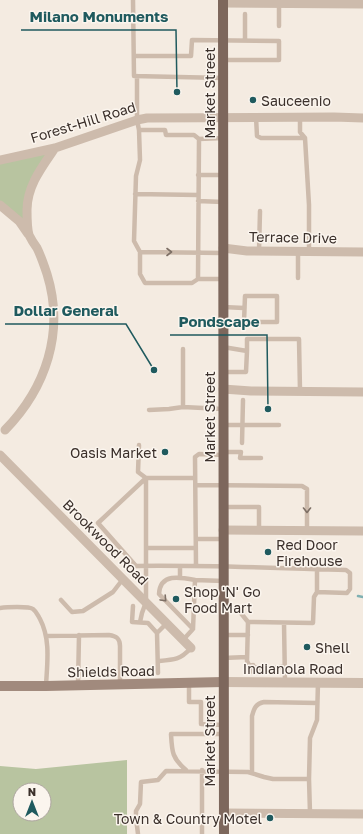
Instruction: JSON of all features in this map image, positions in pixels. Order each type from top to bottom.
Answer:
[{"type":"main road","name":"Market Street","points":[[223,2],[224,834]]},
{"type":"main road","name":"Shields Road","points":[[0,686],[78,686],[223,682]]},
{"type":"street","points":[[223,2],[246,6],[284,3],[363,4]]},
{"type":"street","name":"Forest-Hill Road","points":[[0,160],[55,148],[136,120],[156,117],[363,118]]},
{"type":"street","points":[[29,235],[27,210],[30,190],[38,173],[55,148]]},
{"type":"street","points":[[0,205],[19,221],[29,235],[43,262],[50,288],[54,317],[53,333],[48,359],[37,387],[23,410],[5,430]]},
{"type":"street","name":"Terrace Drive","points":[[223,251],[363,252]]},
{"type":"street","points":[[223,389],[363,392]]},
{"type":"street","name":"Brookwood Road","points":[[0,455],[191,648]]},
{"type":"street","points":[[223,535],[259,531],[363,531]]},
{"type":"street","name":"Indianola Road","points":[[223,682],[363,683]]},
{"type":"street","points":[[224,813],[363,814]]},
{"type":"lane","points":[[133,0],[134,76],[223,78]]},
{"type":"lane","points":[[279,26],[284,3]]},
{"type":"lane","points":[[245,40],[246,6]]},
{"type":"lane","points":[[134,56],[191,56],[192,40],[223,39],[279,41],[279,60],[223,60]]},
{"type":"lane","points":[[137,76],[136,120],[139,130],[140,160],[136,176],[134,241],[140,252],[140,274],[146,283],[192,283],[198,279],[223,279]]},
{"type":"lane","points":[[256,117],[257,136],[261,138],[305,138]]},
{"type":"lane","points":[[300,117],[300,132],[305,138],[309,205],[309,252]]},
{"type":"lane","points":[[139,130],[165,130],[166,135],[194,135],[199,139],[223,138]]},
{"type":"lane","points":[[198,279],[199,139]]},
{"type":"lane","points":[[198,175],[223,174]]},
{"type":"lane","points":[[135,194],[198,195]]},
{"type":"lane","points":[[198,201],[223,202]]},
{"type":"lane","points":[[259,251],[260,211]]},
{"type":"lane","points":[[140,252],[198,253],[223,251]]},
{"type":"lane","points":[[298,252],[298,278]]},
{"type":"lane","points":[[244,296],[277,296],[277,322],[244,322],[244,308],[244,296]]},
{"type":"lane","points":[[223,308],[244,308]]},
{"type":"lane","points":[[223,372],[246,372],[247,339],[299,339],[300,391]]},
{"type":"lane","points":[[223,347],[247,351]]},
{"type":"lane","points":[[183,349],[183,407]]},
{"type":"lane","points":[[242,443],[243,400]]},
{"type":"lane","points":[[149,410],[183,407],[223,409]]},
{"type":"lane","points":[[223,425],[279,425]]},
{"type":"lane","points":[[139,445],[138,472],[146,478],[196,478]]},
{"type":"lane","points":[[196,566],[195,457],[199,454],[241,452],[240,458],[261,458]]},
{"type":"lane","points":[[140,622],[146,602],[146,478]]},
{"type":"lane","points":[[146,478],[98,523],[136,566],[224,566],[317,569],[346,570],[350,573],[350,589],[347,593],[317,592]]},
{"type":"lane","points":[[196,485],[302,486],[307,489],[307,531]]},
{"type":"lane","points":[[223,507],[259,507],[259,531]]},
{"type":"lane","points":[[196,539],[223,535]]},
{"type":"lane","points":[[146,548],[196,548]]},
{"type":"lane","points":[[180,566],[180,578]]},
{"type":"lane","points":[[248,622],[313,623],[314,597],[317,592],[317,569]]},
{"type":"lane","points":[[193,629],[159,594],[159,586],[164,580],[170,578],[224,581]]},
{"type":"lane","points":[[61,600],[72,612],[82,611],[113,592],[123,579]]},
{"type":"lane","points":[[183,640],[193,629],[195,580]]},
{"type":"lane","points":[[133,606],[132,622],[148,623],[158,632]]},
{"type":"lane","points":[[0,608],[33,609],[45,628],[48,649],[46,686]]},
{"type":"lane","points":[[224,608],[240,612],[248,622],[247,661],[249,665],[253,665],[258,668],[275,668],[284,666]]},
{"type":"lane","points":[[158,673],[158,632],[167,623]]},
{"type":"lane","points":[[284,623],[285,682]]},
{"type":"lane","points":[[78,686],[79,635]]},
{"type":"lane","points":[[46,636],[109,635],[117,638],[120,640],[120,685]]},
{"type":"lane","points":[[223,635],[248,635]]},
{"type":"lane","points":[[158,661],[174,660],[184,655],[191,648]]},
{"type":"lane","points":[[223,658],[247,657]]},
{"type":"lane","points":[[253,665],[253,672]]},
{"type":"lane","points":[[310,814],[310,738],[317,720],[318,682]]},
{"type":"lane","points":[[189,683],[189,702],[201,702],[201,724],[223,729]]},
{"type":"lane","points":[[252,773],[252,716],[254,708],[259,703],[264,702],[317,703]]},
{"type":"lane","points":[[186,770],[174,758],[171,734],[223,729]]},
{"type":"lane","points":[[138,834],[136,811],[140,804],[141,782],[158,780],[166,770],[223,771],[252,773],[273,778],[309,779]]},
{"type":"lane","points":[[202,770],[202,834]]},
{"type":"green space","points":[[55,148],[33,181],[29,235],[0,205],[0,160]]},
{"type":"green space","points":[[127,760],[127,834],[0,834],[0,766],[36,769]]},
{"type":"waterway","points":[[358,596],[363,597]]},
{"type":"place","name":"Milano Monuments","points":[[177,92]]},
{"type":"place","name":"Sauceenio","points":[[253,100]]},
{"type":"place","name":"Dollar General","points":[[154,370]]},
{"type":"place","name":"Pondscape","points":[[268,409]]},
{"type":"place","name":"Oasis Market","points":[[165,452]]},
{"type":"place","name":"Red Door Firehouse","points":[[268,552]]},
{"type":"place","name":"Shop 'N' Go Food Mart","points":[[176,599]]},
{"type":"place","name":"Shell","points":[[307,647]]},
{"type":"place","name":"Town & Country Motel","points":[[270,818]]}]
